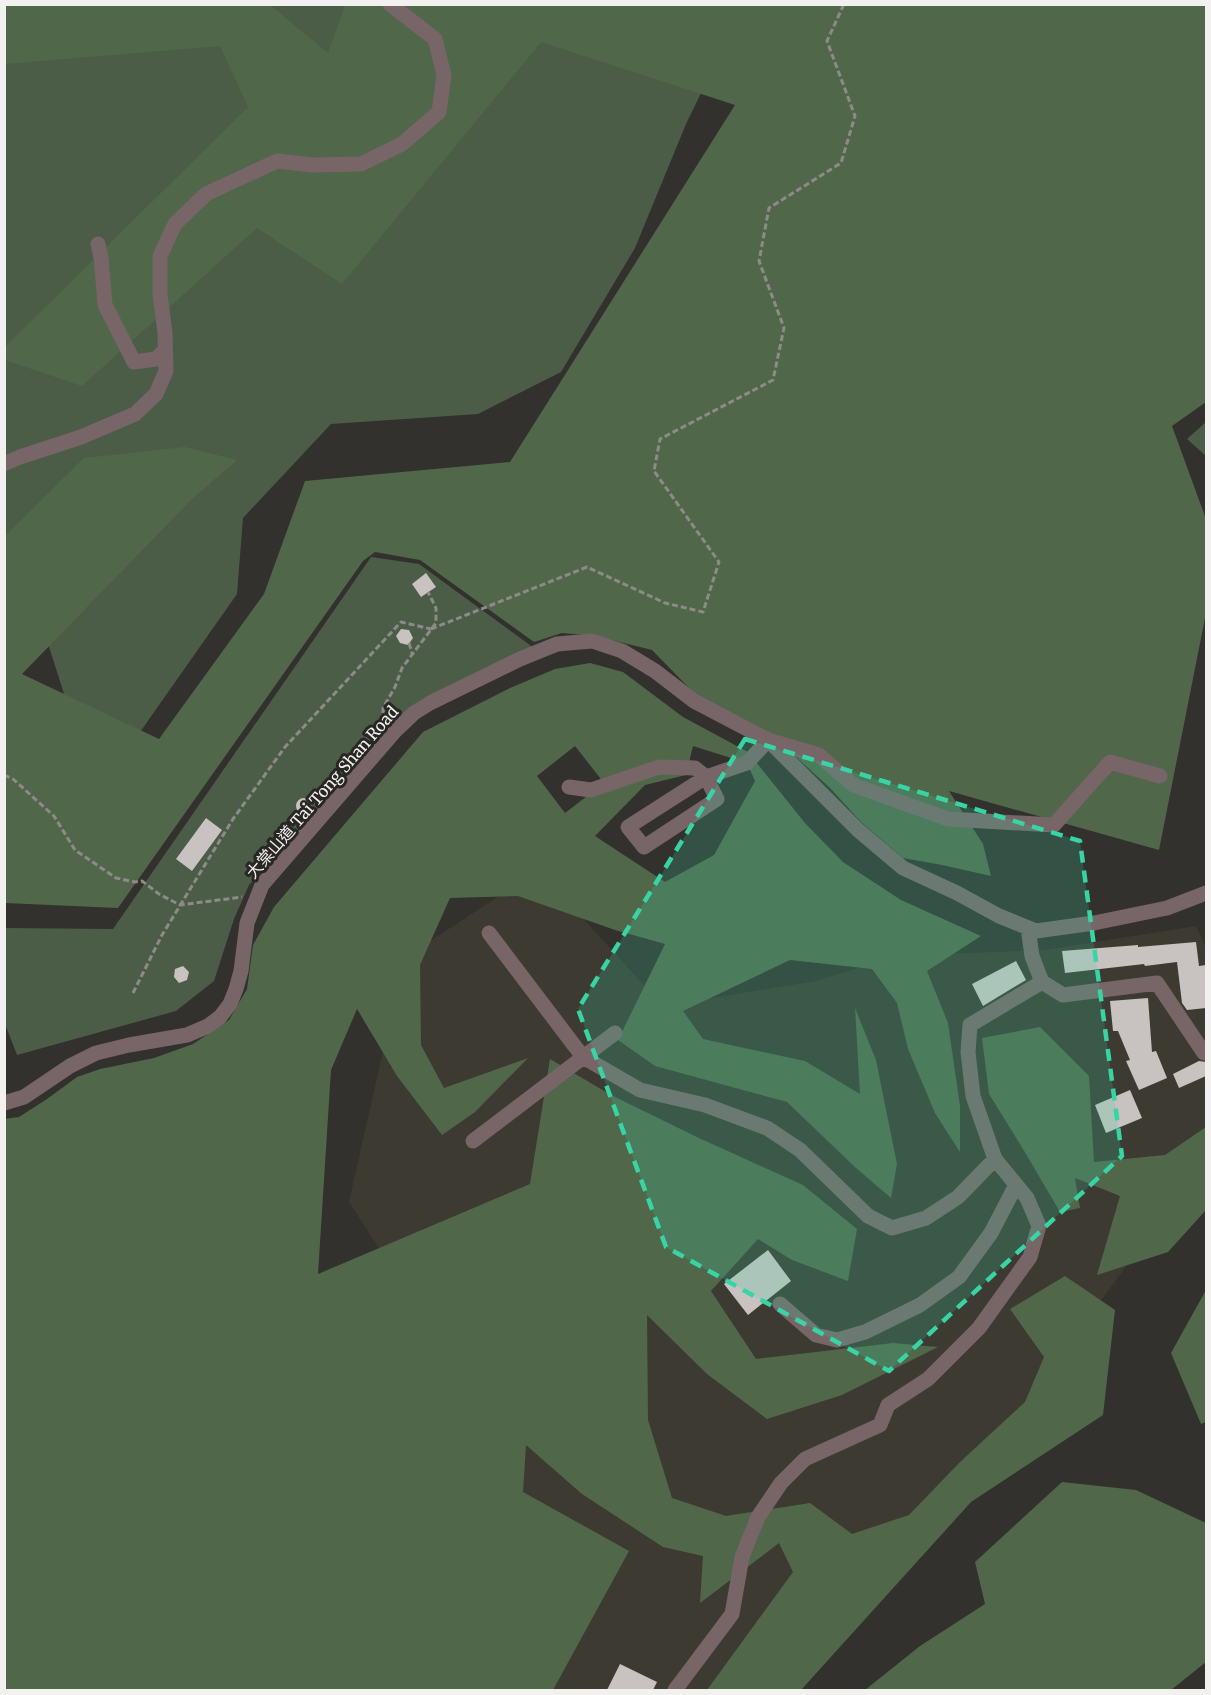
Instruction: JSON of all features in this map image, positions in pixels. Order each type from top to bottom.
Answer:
[{"type":"street","points":[[4,464],[135,414],[156,394],[166,370],[160,294],[160,256],[175,224],[206,194],[277,161],[313,165],[361,164],[402,144],[439,112],[444,75],[435,39],[390,4]]},
{"type":"street","points":[[98,244],[105,304],[134,362],[156,359],[165,351]]},
{"type":"street","name":"大棠山道 Tai Tong Shan Road","points":[[4,1103],[24,1097],[70,1066],[96,1053],[187,1035],[215,1022],[227,1009],[236,990],[241,971],[247,923],[262,885],[395,730],[414,713],[430,703],[520,659],[557,644],[592,641],[622,651],[655,671],[694,701],[772,744],[858,830],[903,868],[1028,928],[1036,931],[1094,923],[1167,908],[1206,893]]},
{"type":"street","points":[[569,787],[591,790],[659,767],[695,768],[706,777],[717,799],[644,847],[628,827],[706,777],[747,764],[772,744],[819,755],[853,786],[948,819],[1054,825],[1110,762],[1160,776]]},
{"type":"street","points":[[1028,928],[1032,956],[1042,982],[1063,995],[1157,983],[1204,1053]]},
{"type":"street","points":[[489,933],[583,1057],[640,1090],[705,1105],[767,1128],[800,1150],[868,1216],[892,1228],[926,1218],[958,1197],[995,1159]]},
{"type":"street","points":[[675,1690],[732,1614],[742,1557],[758,1517],[781,1483],[805,1459],[880,1425],[888,1405],[928,1379],[979,1328],[1030,1257],[1039,1226],[1027,1198],[995,1159],[973,1095],[968,1052],[970,1025],[1042,982]]},
{"type":"street","points":[[473,1141],[615,1033]]},
{"type":"street","points":[[780,1304],[816,1335],[837,1340],[865,1332],[920,1305],[959,1277],[991,1233],[1016,1185]]},
{"type":"path","points":[[133,993],[162,935],[233,819],[285,747],[401,622],[431,629],[587,567],[664,603],[703,612],[719,562],[654,471],[660,439],[773,380],[784,328],[759,261],[769,208],[841,163],[855,116],[827,41],[844,4]]},
{"type":"path","points":[[385,730],[382,708],[395,687],[402,668],[436,623],[436,608],[429,592]]},
{"type":"path","points":[[409,643],[412,654]]},
{"type":"path","points":[[4,775],[13,779],[54,816],[75,850],[116,878],[142,881],[159,894],[180,905],[257,897]]},
{"type":"highlighted area","points":[[745,739],[1080,841],[1122,1156],[889,1371],[666,1247],[578,1009]]},
{"type":"shaded area","points":[[539,870],[663,1006],[816,981],[897,956],[1045,950],[1196,926],[1206,948],[1206,1157],[964,1488],[766,1690],[488,1690],[407,1292],[349,1202],[404,958]]},
{"type":"green space","points":[[5,5],[270,5],[328,53],[345,5],[1206,5],[1206,402],[1172,426],[1206,519],[1206,613],[1159,850],[949,791],[983,844],[991,876],[903,858],[861,822],[830,788],[771,734],[695,694],[652,650],[595,636],[562,633],[534,642],[420,560],[375,552],[363,561],[118,908],[5,903],[5,536],[84,458],[185,447],[237,460],[195,496],[22,674],[159,739],[264,594],[305,481],[510,462],[735,105],[541,42],[342,284],[257,228],[82,386],[5,360],[5,347],[248,107],[220,46],[5,64]]},
{"type":"green space","points":[[180,5],[744,5],[686,124],[635,248],[561,372],[478,414],[331,424],[243,518],[237,594],[119,762],[85,760],[37,609],[5,553],[4,57]]},
{"type":"green space","points":[[1206,422],[1206,456],[1187,439]]},
{"type":"green space","points":[[371,557],[419,564],[534,648],[415,708],[377,740],[249,885],[234,919],[214,981],[176,1011],[17,1055],[5,1024],[4,928],[113,929]]},
{"type":"green space","points":[[590,663],[623,672],[683,717],[748,752],[805,823],[843,862],[901,900],[981,936],[927,971],[948,1023],[960,1106],[960,1152],[935,1113],[908,1049],[897,1003],[872,969],[790,960],[683,1011],[703,1039],[805,1061],[860,1094],[855,1008],[876,1060],[897,1164],[891,1198],[787,1102],[655,1066],[618,1040],[665,944],[615,930],[518,896],[450,898],[420,965],[421,1045],[444,1088],[528,1058],[475,1112],[442,1135],[397,1076],[357,1009],[331,1070],[318,1274],[530,1184],[550,1059],[611,1095],[803,1185],[857,1229],[848,1281],[792,1260],[758,1239],[711,1291],[756,1359],[893,1343],[938,1347],[842,1395],[767,1419],[707,1374],[647,1315],[648,1420],[672,1498],[726,1516],[810,1503],[852,1534],[909,1515],[960,1462],[1025,1402],[1044,1357],[1010,1309],[1065,1276],[1115,1310],[1103,1415],[971,1502],[801,1690],[707,1690],[793,1572],[779,1543],[700,1603],[703,1556],[663,1547],[582,1494],[526,1445],[523,1492],[629,1551],[553,1690],[5,1690],[4,1119],[19,1117],[77,1077],[100,1069],[154,1058],[193,1044],[229,1020],[247,989],[253,945],[274,907],[423,732],[510,688],[555,669]],"holes":[[[575,746],[604,783],[565,813],[537,776]],[[693,746],[747,763],[755,781],[714,855],[665,882],[595,836],[645,785],[686,775]]]},
{"type":"green space","points":[[1040,1027],[1089,1076],[1094,1162],[1165,1155],[1206,1127],[1206,1210],[1168,1252],[1097,1275],[1120,1196],[1075,1178],[1080,1208],[1060,1212],[989,1094],[982,1038]]},
{"type":"green space","points":[[1206,1290],[1206,1422],[1201,1424],[1171,1353]]},
{"type":"green space","points":[[1062,1482],[1136,1490],[1206,1523],[1206,1662],[1171,1690],[865,1690],[920,1646],[985,1604],[975,1562]]},
{"type":"building","points":[[426,573],[436,587],[421,597],[412,584]]},
{"type":"building","points":[[401,629],[409,630],[413,638],[408,645],[400,643],[396,636]]},
{"type":"building","points":[[304,798],[312,806],[304,814],[296,806]]},
{"type":"building","points":[[206,818],[222,830],[192,871],[176,859]]},
{"type":"building","points":[[1196,942],[1199,966],[1206,965],[1206,1008],[1187,1010],[1182,1003],[1177,962],[1065,973],[1062,951]]},
{"type":"building","points":[[1016,961],[1026,980],[983,1006],[972,984]]},
{"type":"building","points":[[183,966],[189,972],[187,980],[179,983],[174,977],[175,969]]},
{"type":"building","points":[[1148,998],[1152,1052],[1156,1051],[1167,1078],[1139,1090],[1126,1061],[1130,1060],[1118,1031],[1113,1031],[1110,1001]]},
{"type":"building","points":[[1199,1061],[1206,1062],[1206,1076],[1179,1088],[1173,1074]]},
{"type":"building","points":[[1130,1090],[1142,1118],[1106,1133],[1095,1105]]},
{"type":"building","points":[[768,1250],[791,1281],[748,1315],[724,1284]]},
{"type":"building","points":[[620,1664],[657,1682],[653,1690],[607,1690]]}]
